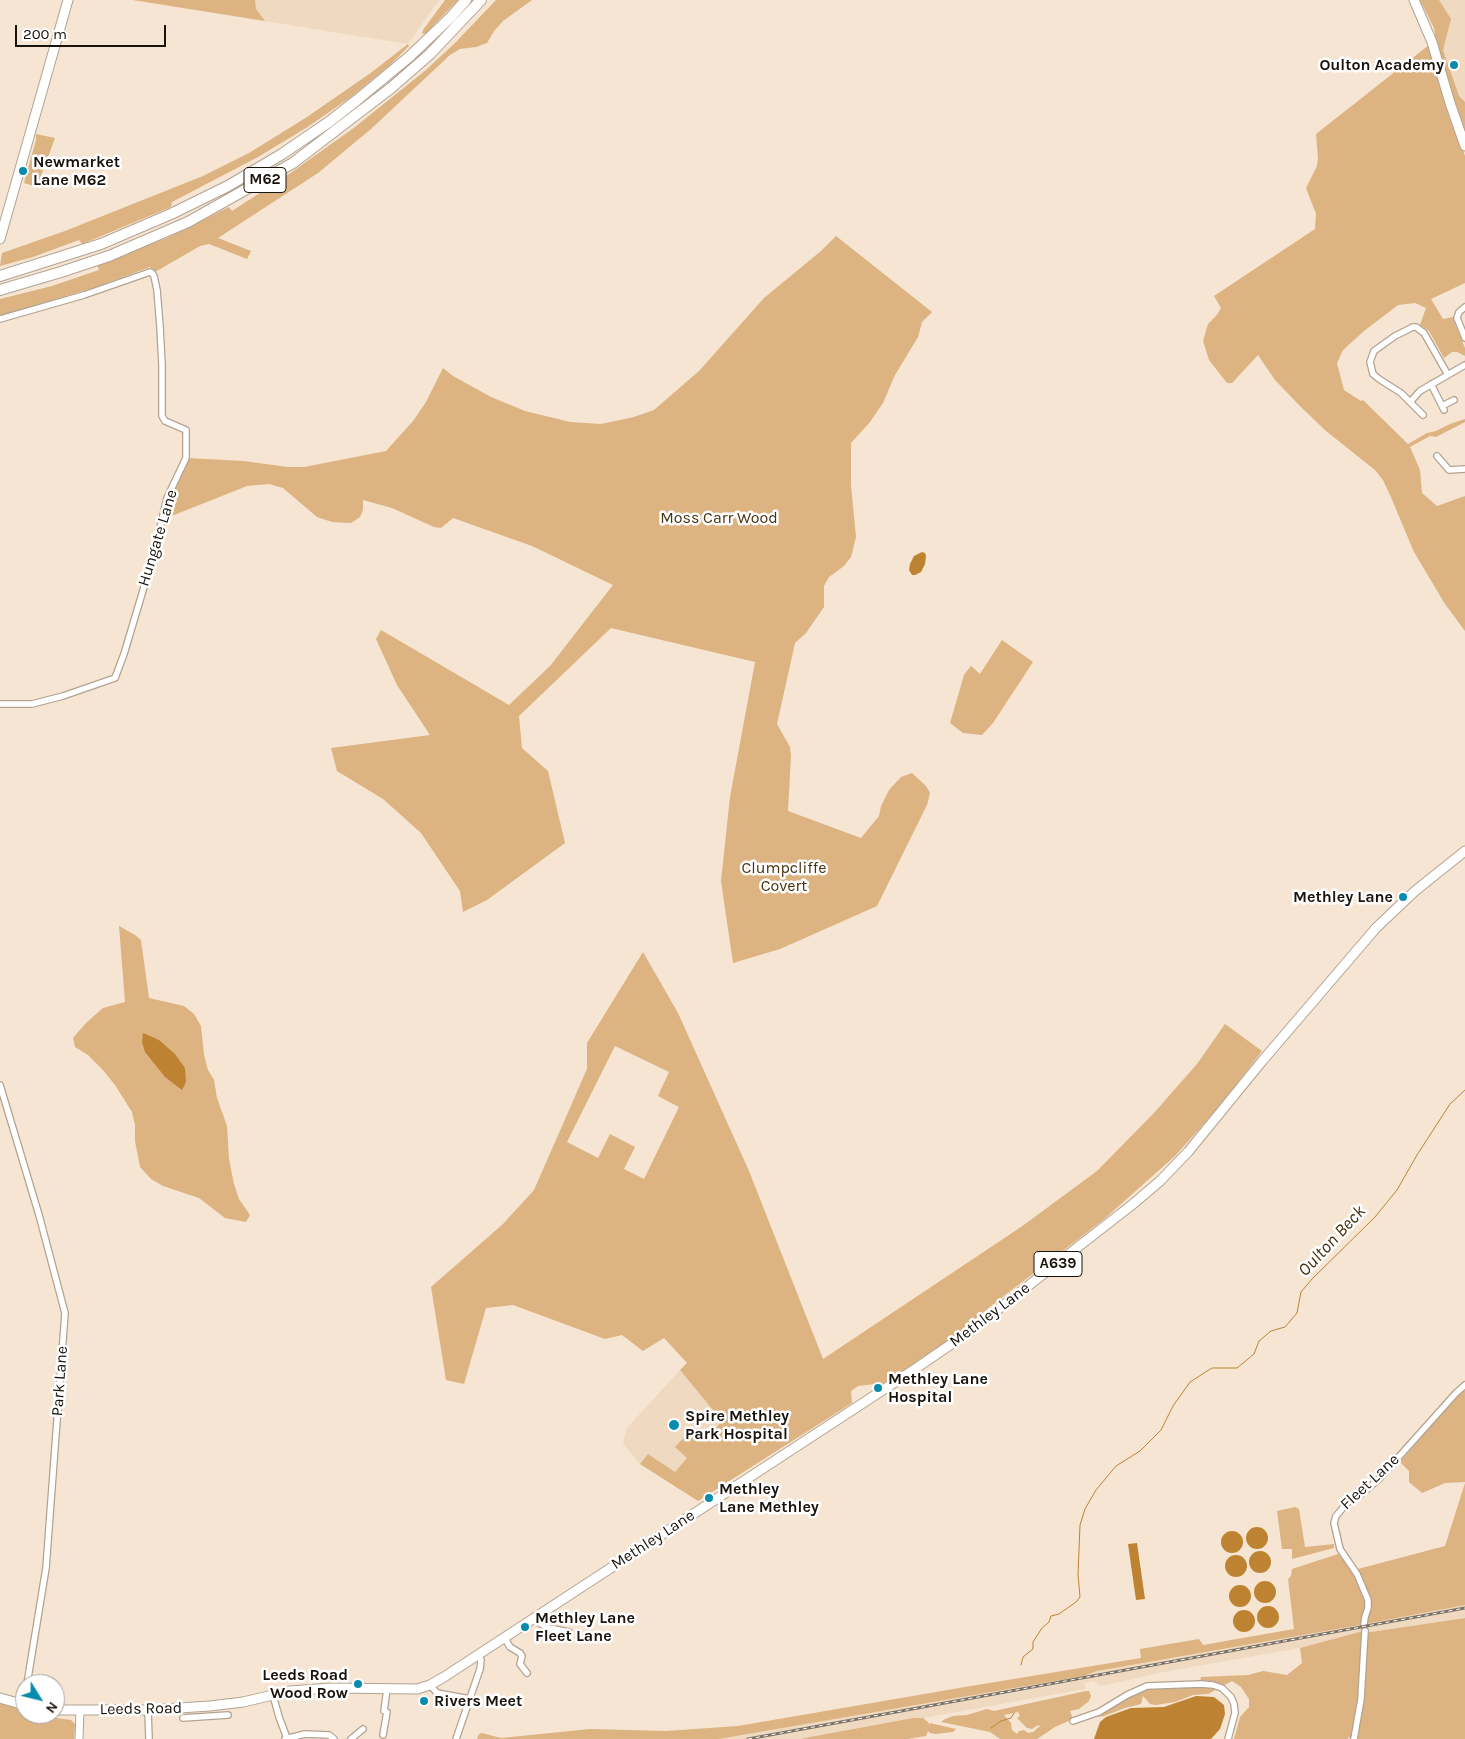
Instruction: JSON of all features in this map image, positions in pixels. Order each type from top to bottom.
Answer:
[{"type":"highway","name":"M62","points":[[0,276],[101,244],[171,214],[228,186],[282,154],[330,122],[409,57],[466,0]]},
{"type":"highway","name":"M62","points":[[2,289],[109,256],[180,226],[293,164],[391,88],[430,54],[481,0]]},
{"type":"main road","points":[[0,239],[68,0]]},
{"type":"main road","points":[[1414,0],[1432,42],[1465,146]]},
{"type":"main road","name":"Methley Lane","points":[[533,1617],[920,1366],[969,1332],[1133,1204],[1160,1181],[1188,1152],[1263,1060],[1376,928],[1415,891],[1465,851]]},
{"type":"main road","name":"Leeds Road","points":[[80,1710],[148,1710],[202,1707],[243,1702],[290,1691],[331,1688],[417,1689],[430,1685],[533,1617]]},
{"type":"main road","points":[[0,1698],[15,1702]]},
{"type":"main road","name":"A639","points":[[65,1710],[80,1710]]},
{"type":"street","name":"Hungate Lane","points":[[0,319],[84,295],[150,272],[152,273],[157,290],[162,365],[162,416],[165,421],[186,430],[186,458],[167,498],[155,550],[115,678],[63,696],[32,704],[0,704]]},
{"type":"street","points":[[1465,307],[1459,312],[1457,318],[1465,338]]},
{"type":"street","points":[[1423,415],[1411,401],[1373,374],[1370,366],[1371,358],[1377,348],[1413,327],[1419,328],[1424,333],[1448,374]]},
{"type":"street","points":[[1411,401],[1420,391],[1465,365]]},
{"type":"street","points":[[1431,384],[1443,408],[1454,400]]},
{"type":"street","points":[[1436,456],[1448,473],[1465,469]]},
{"type":"street","name":"Park Lane","points":[[0,1085],[39,1215],[65,1313],[46,1568],[29,1674]]},
{"type":"street","name":"Fleet Lane","points":[[1354,1739],[1361,1698],[1365,1617],[1368,1600],[1357,1574],[1340,1549],[1334,1524],[1336,1516],[1348,1502],[1359,1496],[1379,1479],[1465,1385]]},
{"type":"street","points":[[533,1617],[538,1624],[569,1632]]},
{"type":"street","points":[[504,1637],[510,1647],[522,1656],[520,1664],[527,1673]]},
{"type":"street","points":[[456,1739],[480,1669],[481,1660],[478,1655]]},
{"type":"street","points":[[430,1685],[437,1693],[470,1699]]},
{"type":"street","points":[[1073,1721],[1099,1712],[1127,1695],[1147,1686],[1213,1685],[1222,1688],[1231,1697],[1234,1704],[1235,1713],[1228,1739]]},
{"type":"street","points":[[383,1736],[387,1712],[384,1711],[387,1689]]},
{"type":"street","points":[[273,1696],[286,1738],[302,1734],[319,1734],[328,1735],[334,1739]]},
{"type":"street","name":"Leeds Road","points":[[202,1707],[203,1717]]},
{"type":"street","points":[[79,1739],[80,1710]]},
{"type":"street","points":[[148,1710],[149,1739]]},
{"type":"street","name":"Leeds Road","points":[[183,1718],[228,1715]]},
{"type":"street","points":[[350,1739],[363,1729]]},
{"type":"shaded area","points":[[133,0],[439,0],[408,44]]},
{"type":"shaded area","name":"Oulton Academy","points":[[1420,0],[1465,0],[1465,113],[1436,47],[1434,28]]},
{"type":"shaded area","points":[[922,552],[926,556],[925,564],[921,572],[912,575],[909,570],[910,564],[914,556]]},
{"type":"shaded area","points":[[143,1033],[159,1040],[175,1054],[185,1068],[186,1082],[182,1090],[165,1077],[145,1052],[142,1042]]},
{"type":"shaded area","name":"Spire Methley Park Hospital","points":[[680,1370],[722,1421],[705,1440],[676,1447],[688,1458],[675,1473],[649,1455],[640,1464],[623,1444],[626,1429]]},
{"type":"shaded area","points":[[1257,1527],[1265,1530],[1268,1538],[1265,1546],[1257,1549],[1249,1546],[1246,1538],[1249,1530]]},
{"type":"shaded area","points":[[1232,1531],[1240,1534],[1243,1542],[1240,1550],[1232,1553],[1224,1550],[1221,1542],[1224,1534]]},
{"type":"shaded area","points":[[1137,1543],[1145,1599],[1136,1600],[1128,1544]]},
{"type":"shaded area","points":[[1260,1551],[1268,1554],[1271,1562],[1268,1570],[1260,1573],[1252,1570],[1249,1562],[1252,1554]]},
{"type":"shaded area","points":[[1236,1555],[1244,1558],[1247,1566],[1244,1574],[1236,1577],[1228,1574],[1225,1566],[1228,1558]]},
{"type":"shaded area","points":[[1265,1581],[1273,1584],[1276,1592],[1273,1600],[1265,1603],[1257,1600],[1254,1592],[1257,1584]]},
{"type":"shaded area","points":[[1240,1585],[1248,1588],[1251,1596],[1248,1604],[1240,1607],[1232,1604],[1229,1596],[1232,1588]]},
{"type":"shaded area","points":[[1465,1605],[1465,1618],[1371,1632],[1367,1630],[1366,1624]]},
{"type":"shaded area","points":[[1268,1606],[1276,1609],[1279,1617],[1276,1625],[1268,1628],[1260,1625],[1257,1617],[1260,1609]]},
{"type":"shaded area","points":[[1244,1610],[1252,1613],[1255,1621],[1252,1629],[1244,1632],[1236,1629],[1233,1621],[1236,1613]]},
{"type":"shaded area","points":[[1362,1625],[1363,1631],[1300,1648],[1169,1671],[1101,1686],[1093,1681],[1085,1683],[1085,1689],[923,1718],[913,1718],[799,1739],[719,1739],[1084,1676],[1097,1671]]},
{"type":"shaded area","points":[[1196,1696],[1214,1697],[1224,1705],[1225,1714],[1220,1729],[1211,1739],[1094,1739],[1100,1722],[1106,1717],[1131,1708],[1164,1707]]},
{"type":"green space","points":[[133,0],[255,0],[256,9],[265,21]]},
{"type":"green space","points":[[445,0],[458,0],[426,33],[422,34],[423,30]]},
{"type":"green space","points":[[496,0],[532,0],[503,21],[487,43],[476,47],[460,49],[450,55],[371,129],[318,173],[218,238],[251,251],[247,259],[209,244],[200,246],[155,272],[150,267],[96,287],[0,316],[0,299],[52,286],[99,270],[97,264],[167,238],[229,207],[232,211],[292,172],[355,127],[426,70]]},
{"type":"green space","points":[[1420,0],[1439,0],[1451,19],[1443,50],[1459,96],[1465,102],[1465,131],[1438,53],[1434,28]]},
{"type":"green space","points":[[408,44],[409,46],[390,65],[351,97],[306,128],[258,157],[172,202],[171,207],[82,244],[79,240],[33,257],[0,266],[2,253],[65,231],[203,176],[249,153],[307,117],[372,72]]},
{"type":"green space","points":[[1429,45],[1465,156],[1465,283],[1431,299],[1443,319],[1454,317],[1465,348],[1465,356],[1452,352],[1444,358],[1429,331],[1420,325],[1426,308],[1415,303],[1398,305],[1364,331],[1343,350],[1337,363],[1344,390],[1361,401],[1363,400],[1408,444],[1427,433],[1465,419],[1465,422],[1436,437],[1430,436],[1410,447],[1420,470],[1422,493],[1437,506],[1465,496],[1465,631],[1445,604],[1414,552],[1383,480],[1375,470],[1326,431],[1300,406],[1275,380],[1258,355],[1232,383],[1227,383],[1209,360],[1203,341],[1208,324],[1221,308],[1214,296],[1315,229],[1316,214],[1306,188],[1317,166],[1316,134]]},
{"type":"green space","points":[[36,134],[55,138],[37,187],[24,183]]},
{"type":"green space","name":"Moss Carr Wood","points":[[836,236],[932,312],[922,322],[918,337],[895,375],[883,403],[870,422],[851,443],[851,485],[856,537],[851,557],[844,566],[829,577],[824,586],[824,607],[806,633],[795,643],[777,724],[790,747],[788,811],[861,838],[879,816],[881,806],[889,790],[901,777],[912,773],[926,786],[930,793],[927,805],[877,906],[780,949],[733,963],[721,881],[730,797],[755,662],[611,628],[519,716],[522,748],[548,771],[565,843],[487,900],[463,912],[460,891],[421,833],[383,799],[337,771],[331,748],[430,735],[397,685],[376,639],[381,630],[509,705],[550,666],[613,585],[532,546],[453,518],[441,528],[434,527],[392,508],[363,500],[363,510],[360,517],[351,523],[332,522],[317,517],[283,488],[269,484],[247,486],[164,519],[170,496],[177,486],[188,458],[304,467],[386,451],[413,421],[426,402],[443,368],[453,376],[491,397],[525,411],[570,422],[601,424],[634,417],[654,410],[699,371],[764,298],[821,251]]},
{"type":"green space","points":[[1002,640],[1033,662],[993,723],[982,735],[963,733],[950,723],[964,675],[971,666],[980,674]]},
{"type":"green space","points":[[119,926],[141,940],[149,998],[184,1006],[194,1014],[201,1026],[204,1055],[208,1070],[214,1080],[217,1098],[227,1126],[229,1159],[234,1184],[239,1199],[250,1215],[246,1222],[225,1218],[199,1198],[163,1186],[151,1179],[140,1167],[132,1112],[115,1085],[102,1069],[88,1055],[75,1047],[73,1038],[86,1023],[103,1008],[125,1002]]},
{"type":"green space","points":[[643,952],[678,1013],[749,1171],[823,1359],[1021,1227],[1097,1171],[1153,1114],[1197,1064],[1225,1024],[1262,1051],[1219,1107],[1175,1156],[1103,1220],[946,1343],[884,1383],[858,1386],[851,1391],[852,1403],[698,1501],[640,1464],[648,1454],[675,1472],[687,1458],[675,1447],[692,1429],[705,1440],[722,1421],[680,1370],[687,1363],[664,1338],[643,1351],[622,1335],[605,1339],[513,1305],[486,1308],[464,1384],[446,1380],[431,1287],[503,1224],[534,1190],[587,1069],[587,1043]],"holes":[[[615,1046],[669,1072],[658,1096],[679,1107],[644,1179],[624,1169],[635,1147],[610,1134],[598,1158],[567,1142]]]},
{"type":"green space","points":[[1465,1389],[1465,1482],[1445,1483],[1422,1493],[1409,1482],[1409,1471],[1400,1462]]},
{"type":"green space","points":[[1465,1483],[1465,1605],[1097,1671],[1084,1676],[719,1739],[477,1739],[479,1734],[482,1733],[501,1738],[590,1729],[666,1731],[738,1726],[1141,1658],[1140,1649],[1199,1639],[1203,1645],[1294,1629],[1288,1579],[1291,1576],[1292,1569],[1338,1554],[1358,1569],[1445,1546]]},
{"type":"green space","points":[[1295,1507],[1299,1509],[1305,1547],[1334,1544],[1334,1548],[1292,1559],[1292,1549],[1282,1549],[1277,1511]]},
{"type":"green space","points":[[1465,1618],[1465,1739],[1351,1739],[1348,1737],[1348,1739],[1234,1739],[1240,1717],[1249,1707],[1249,1699],[1241,1687],[1232,1681],[1208,1694],[1193,1695],[1175,1702],[1150,1704],[1143,1696],[1141,1704],[1097,1717],[1142,1690],[1154,1687],[1174,1689],[1199,1686],[1201,1677],[1248,1675],[1263,1671],[1287,1675],[1302,1663],[1300,1648],[1363,1631],[1371,1632]]},
{"type":"green space","points":[[1086,1691],[1089,1691],[1091,1696],[1089,1701],[1079,1709],[1070,1711],[1073,1719],[1055,1727],[1037,1739],[1000,1739],[990,1732],[941,1722],[953,1716],[967,1715],[987,1709],[994,1711]],"holes":[[[1018,1712],[1020,1716],[1017,1718],[1027,1728],[1032,1729],[1038,1725],[1040,1726],[1033,1732],[1028,1733],[1024,1730],[1019,1731],[1017,1734],[1012,1730],[1011,1723],[1004,1715]]]},
{"type":"green space","points":[[0,1703],[15,1708],[15,1724],[65,1724],[65,1719],[71,1720],[75,1724],[74,1739],[0,1739]]},
{"type":"green space","points":[[913,1718],[923,1718],[929,1723],[929,1726],[930,1723],[956,1729],[953,1732],[935,1734],[928,1731],[926,1736],[908,1739],[799,1739]]},
{"type":"waterway","name":"Oulton Beck","points":[[1021,1665],[1023,1657],[1033,1649],[1033,1642],[1042,1628],[1049,1622],[1051,1616],[1059,1614],[1080,1597],[1078,1575],[1080,1525],[1085,1509],[1096,1490],[1116,1466],[1140,1451],[1161,1430],[1173,1406],[1190,1382],[1212,1368],[1237,1368],[1254,1354],[1259,1341],[1271,1331],[1285,1327],[1297,1313],[1301,1292],[1375,1217],[1397,1190],[1450,1104],[1465,1090]]},
{"type":"waterway","name":"Oulton Beck","points":[[991,1728],[1001,1721],[1011,1718],[1014,1713]]},
{"type":"railway","points":[[748,1739],[1465,1608]]},
{"type":"place","name":"Oulton Academy","points":[[1454,65]]},
{"type":"place","name":"Newmarket Lane M62","points":[[23,171]]},
{"type":"place","name":"Methley Lane","points":[[1403,897]]},
{"type":"place","name":"Methley Lane Hospital","points":[[878,1388]]},
{"type":"place","name":"Spire Methley Park Hospital","points":[[674,1425]]},
{"type":"place","name":"Methley Lane Methley","points":[[709,1498]]},
{"type":"place","name":"Methley Lane Fleet Lane","points":[[525,1627]]},
{"type":"place","name":"Leeds Road Wood Row","points":[[358,1684]]},
{"type":"place","name":"Rivers Meet","points":[[424,1701]]},
{"type":"park label","name":"Clumpcliffe Covert","points":[[784,877]]}]
